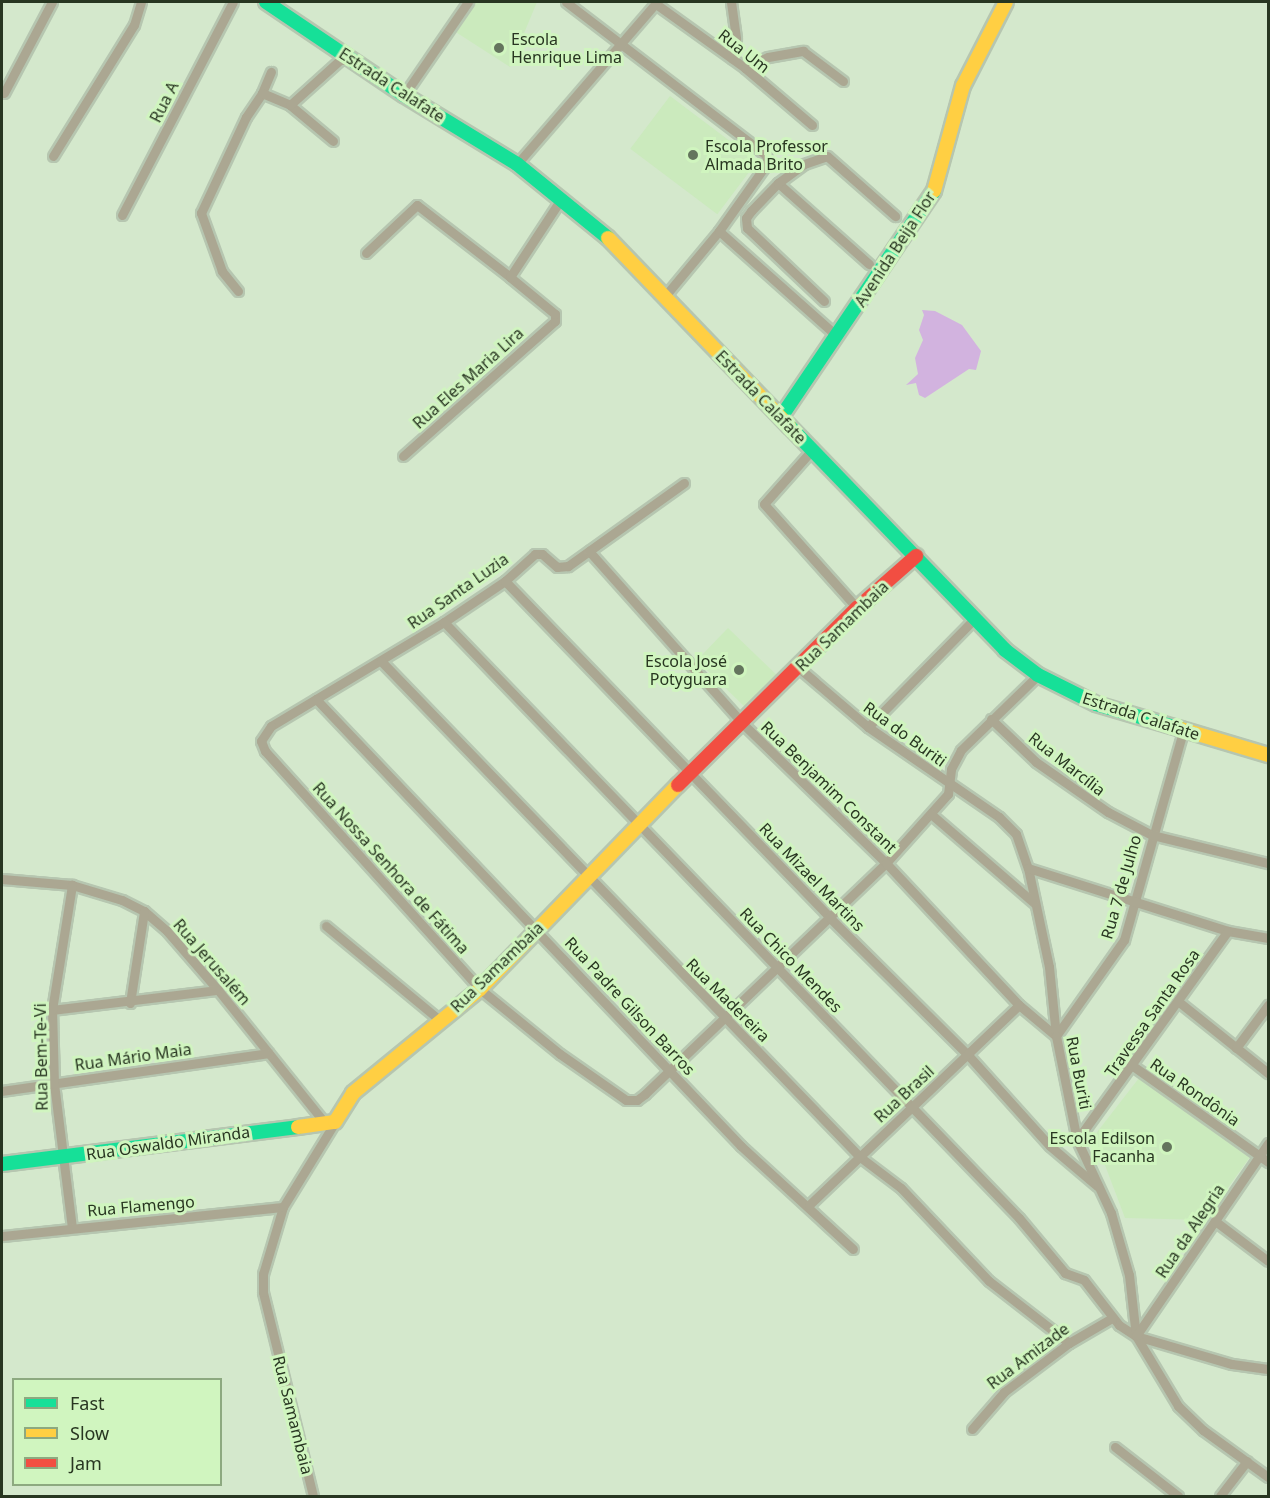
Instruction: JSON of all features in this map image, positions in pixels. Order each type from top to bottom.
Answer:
[{"type":"street","points":[[4,93],[52,2]]},
{"type":"street","points":[[53,156],[134,26],[141,2]]},
{"type":"street","name":"Rua A","points":[[122,215],[233,2]]},
{"type":"street","name":"Estrada Calafate","points":[[266,2],[302,23],[350,60],[404,95],[517,164],[600,230],[916,556],[974,619],[1005,650],[1038,675],[1096,704],[1269,755]]},
{"type":"street","points":[[404,95],[468,2]]},
{"type":"street","points":[[566,2],[620,46],[766,155],[768,162],[719,231],[665,296]]},
{"type":"street","points":[[731,2],[736,39],[732,59]]},
{"type":"street","name":"Avenida Beija Flor","points":[[781,417],[935,189],[963,86],[1006,2]]},
{"type":"street","points":[[517,164],[656,3]]},
{"type":"street","name":"Rua Um","points":[[656,3],[745,68],[812,125]]},
{"type":"street","points":[[745,68],[768,57],[803,51],[843,81]]},
{"type":"street","points":[[290,105],[340,60],[350,60]]},
{"type":"street","points":[[238,291],[222,271],[201,213],[246,117],[262,93],[271,72]]},
{"type":"street","points":[[262,93],[290,105],[333,141]]},
{"type":"street","points":[[824,301],[745,223],[778,183],[804,164],[827,156],[895,216]]},
{"type":"street","points":[[778,183],[868,264]]},
{"type":"street","points":[[366,252],[417,205],[510,277],[561,199]]},
{"type":"street","points":[[719,231],[837,336]]},
{"type":"street","points":[[772,278],[784,264]]},
{"type":"street","name":"Rua Eles Maria Lira","points":[[403,456],[553,323],[555,314],[510,277]]},
{"type":"street","points":[[812,450],[764,504],[857,608]]},
{"type":"street","name":"Rua Santa Luzia","points":[[271,726],[444,622],[505,581],[535,554],[542,554],[561,568],[589,551],[684,483]]},
{"type":"street","name":"Rua Benjamim Constant","points":[[589,551],[742,723],[886,863],[1019,1005],[1056,1036]]},
{"type":"street","name":"Rua Samambaia","points":[[313,1497],[263,1292],[266,1259],[283,1207],[330,1122],[353,1093],[480,988],[587,876],[857,608],[916,556]]},
{"type":"street","name":"Rua Mizael Martins","points":[[505,581],[693,773],[829,918],[968,1055],[1050,1146],[1101,1189]]},
{"type":"street","points":[[868,727],[974,619]]},
{"type":"street","name":"Rua Chico Mendes","points":[[444,622],[1019,1218],[1065,1273],[1084,1280],[1112,1318],[1136,1336]]},
{"type":"street","name":"Rua Madereira","points":[[381,661],[860,1157],[900,1188],[989,1281],[1069,1343]]},
{"type":"street","name":"Rua do Buriti","points":[[799,668],[868,727],[999,817]]},
{"type":"street","points":[[670,1069],[722,1016],[886,863],[948,794],[947,783],[961,750],[1038,675]]},
{"type":"street","name":"Rua Padre Gilson Barros","points":[[316,699],[741,1146],[809,1204],[853,1249]]},
{"type":"street","name":"Rua Marcília","points":[[991,719],[1036,762],[1093,805],[1152,835],[1269,863]]},
{"type":"street","name":"Rua Nossa Senhora de Fátima","points":[[271,726],[261,741],[265,751],[480,988],[560,1054],[626,1100],[637,1100],[670,1069]]},
{"type":"street","name":"Rua 7 de Julho","points":[[1056,1036],[1114,959],[1124,940],[1132,902],[1183,731]]},
{"type":"street","points":[[931,814],[1033,902]]},
{"type":"street","name":"Rua Buriti","points":[[999,817],[1016,834],[1028,868],[1033,902],[1049,968],[1056,1036],[1077,1140],[1101,1189],[1129,1275],[1136,1336]]},
{"type":"street","points":[[1028,868],[1228,930],[1269,938]]},
{"type":"street","name":"Rua Jerusalém","points":[[2,879],[72,885],[122,900],[144,911],[167,931],[219,990],[268,1053],[330,1122]]},
{"type":"street","name":"Rua Bem-Te-Vi","points":[[72,885],[52,1010],[54,1084],[72,1228]]},
{"type":"street","points":[[130,1003],[144,911]]},
{"type":"street","points":[[326,926],[441,1021]]},
{"type":"street","name":"Travessa Santa Rosa","points":[[1077,1140],[1133,1066],[1228,930]]},
{"type":"street","points":[[52,1010],[130,1003],[219,990]]},
{"type":"street","points":[[1179,1002],[1269,1073]]},
{"type":"street","name":"Rua Brasil","points":[[809,1204],[1019,1005]]},
{"type":"street","points":[[1236,1048],[1269,1005]]},
{"type":"street","name":"Rua Mário Maia","points":[[2,1091],[268,1053]]},
{"type":"street","name":"Rua Rondônia","points":[[1133,1066],[1269,1162]]},
{"type":"street","name":"Rua Oswaldo Miranda","points":[[2,1164],[330,1122]]},
{"type":"street","name":"Rua da Alegria","points":[[1136,1336],[1269,1143]]},
{"type":"street","name":"Rua Flamengo","points":[[2,1236],[283,1207]]},
{"type":"street","points":[[1215,1221],[1269,1261]]},
{"type":"street","name":"Rua Amizade","points":[[972,1429],[1004,1392],[1069,1343],[1112,1318]]},
{"type":"street","points":[[1136,1336],[1232,1364],[1269,1369]]},
{"type":"street","points":[[1136,1336],[1178,1406],[1203,1430],[1269,1477]]},
{"type":"street","points":[[1115,1447],[1178,1497]]},
{"type":"street","points":[[1220,1497],[1247,1461]]},
{"type":"shaded area","name":"Escola Henrique Lima","points":[[471,2],[537,2],[510,67],[451,29]]},
{"type":"shaded area","name":"Escola Professor Almada Brito","points":[[670,96],[757,162],[717,214],[630,149]]},
{"type":"shaded area","points":[[922,310],[935,311],[962,325],[981,351],[976,370],[969,369],[925,398],[919,395],[916,383],[906,385],[918,374],[915,358],[923,340],[919,330],[924,315]]},
{"type":"shaded area","name":"Escola José Potyguara","points":[[728,628],[780,678],[749,710],[697,660]]},
{"type":"shaded area","name":"Escola Edilson Facanha","points":[[1139,1078],[1250,1157],[1205,1220],[1125,1218],[1094,1136]]},
{"type":"traffic: fast","points":[[266,2],[404,95],[517,164],[608,238]]},
{"type":"traffic: fast","points":[[781,417],[934,191]]},
{"type":"traffic: fast","points":[[789,426],[1005,650],[1038,675],[1096,704],[1181,729]]},
{"type":"traffic: fast","points":[[2,1164],[298,1127]]},
{"type":"traffic: slow","points":[[934,191],[963,86],[1006,2]]},
{"type":"traffic: slow","points":[[608,238],[789,426]]},
{"type":"traffic: slow","points":[[1181,729],[1268,755]]},
{"type":"traffic: slow","points":[[298,1127],[335,1122],[353,1093],[480,989],[678,785]]},
{"type":"traffic: jam","points":[[678,785],[857,608],[916,556]]},
{"type":"place","name":"Escola Henrique Lima","points":[[499,48]]},
{"type":"place","name":"Escola Professor Almada Brito","points":[[693,155]]},
{"type":"place","name":"Escola José Potyguara","points":[[739,670]]},
{"type":"place","name":"Escola Edilson Facanha","points":[[1167,1147]]}]
